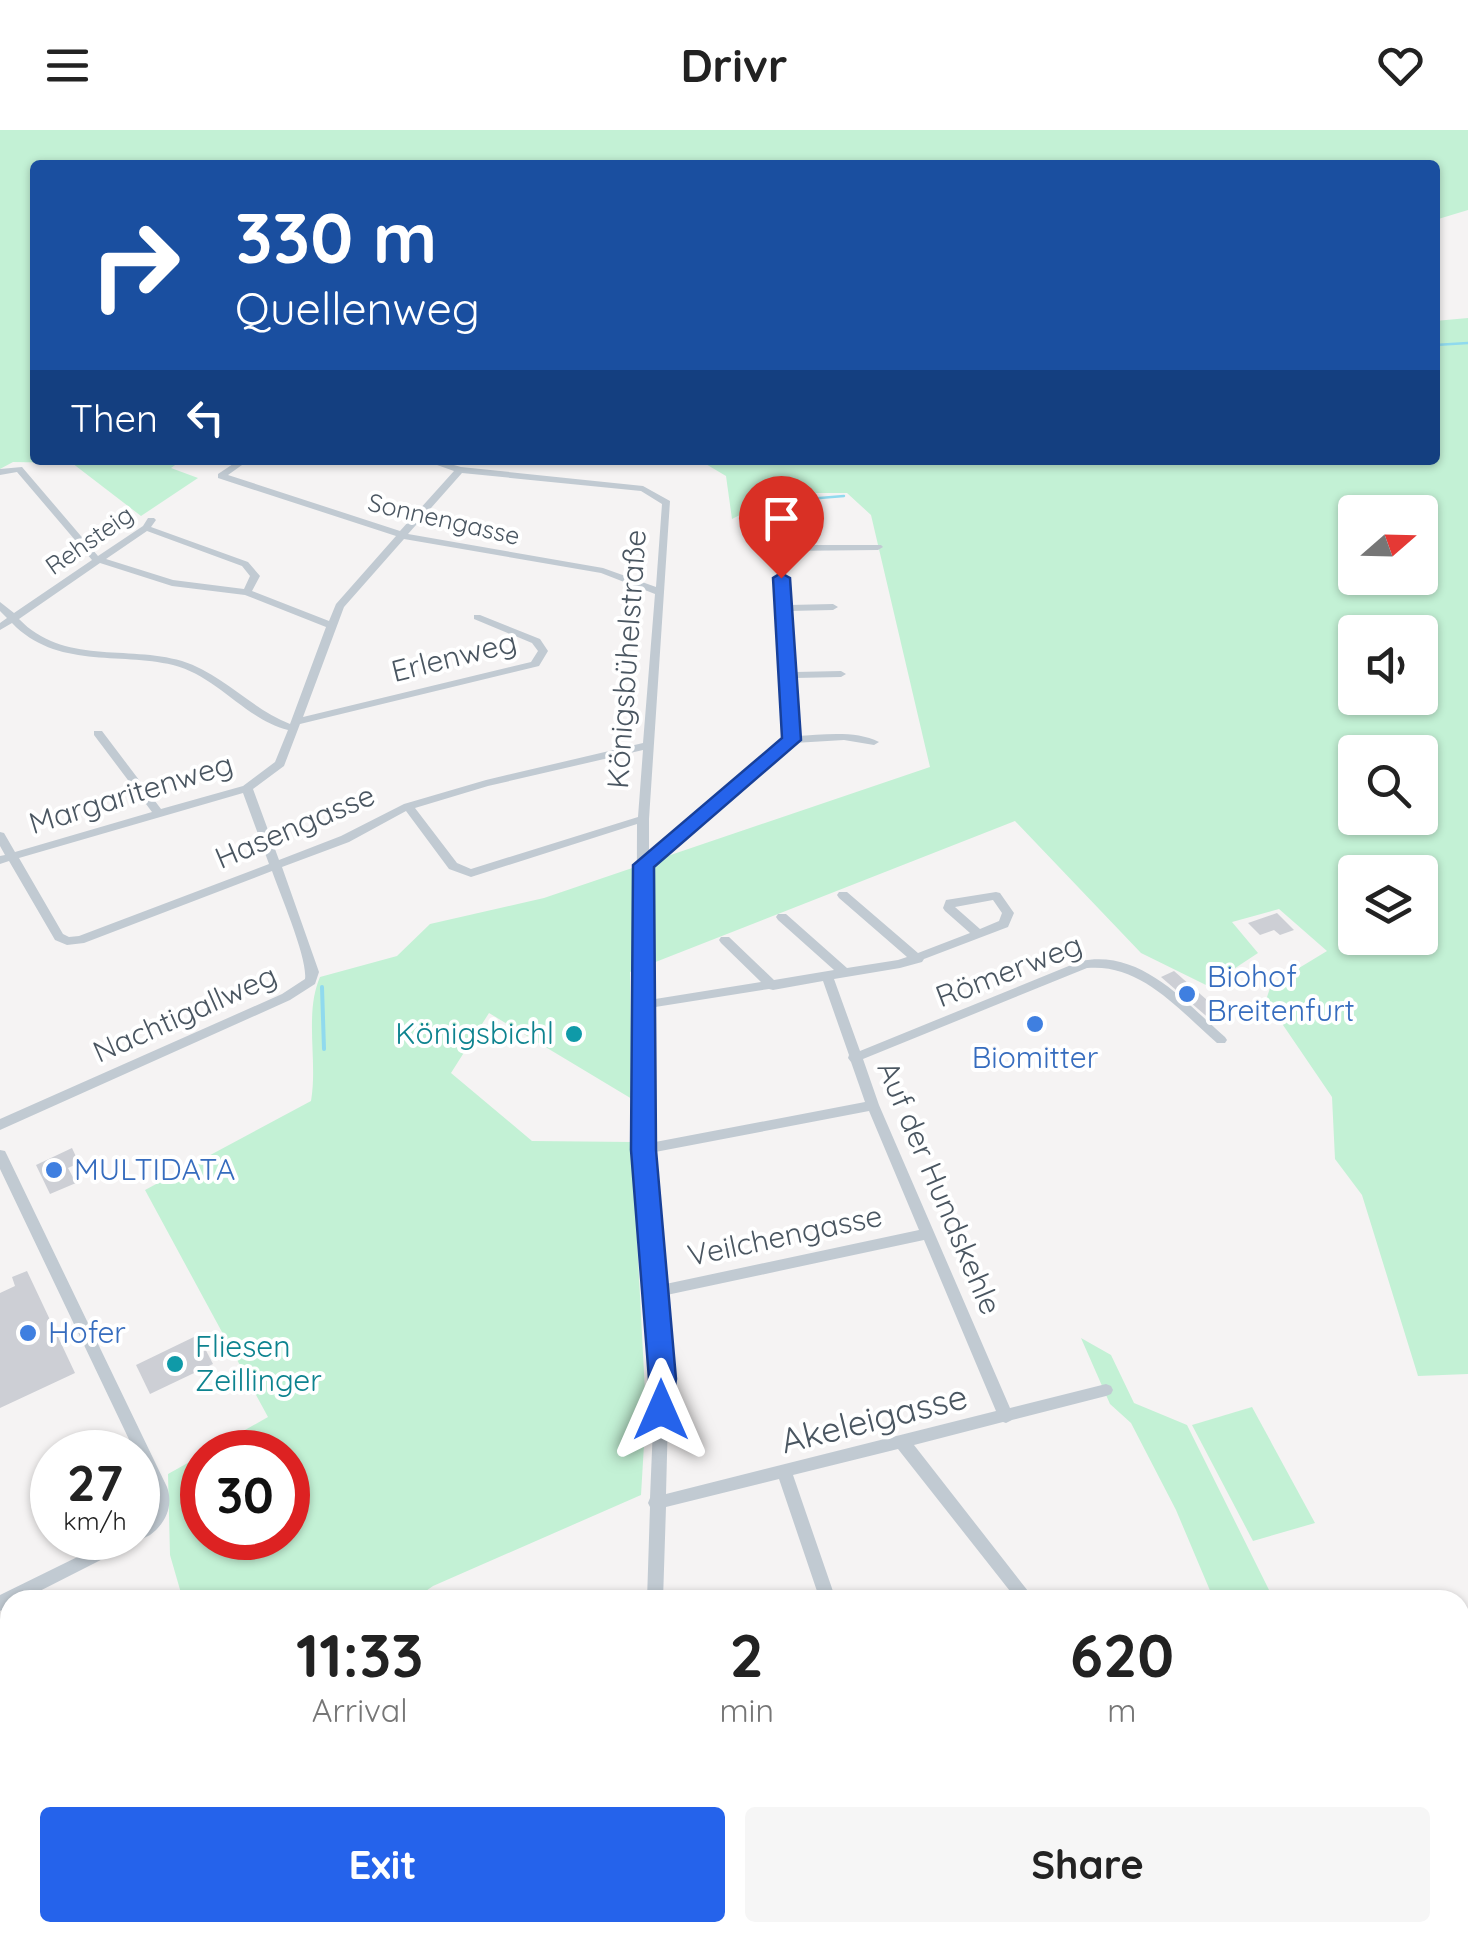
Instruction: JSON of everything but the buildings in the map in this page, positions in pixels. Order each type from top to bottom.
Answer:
[{"type":"street","name":"Sonnengasse","points":[[238,465],[221,476],[405,536],[603,571],[660,592]]},
{"type":"street","name":"Königsbühelstraße","points":[[444,465],[643,489],[666,503],[643,819],[644,1150],[662,1379],[655,1590]]},
{"type":"street","points":[[0,472],[19,469],[96,559],[172,583],[247,592],[331,625]]},
{"type":"street","name":"Margaritenweg","points":[[6,858],[247,788],[280,764],[339,606],[460,470]]},
{"type":"street","name":"Rehsteig","points":[[0,626],[149,524],[245,564],[256,576],[247,592]]},
{"type":"street","points":[[776,527],[792,740]]},
{"type":"street","points":[[779,548],[878,547]]},
{"type":"street","points":[[0,605],[11,619],[48,644],[82,656],[168,663],[200,672],[238,692],[273,723],[295,725]]},
{"type":"street","points":[[784,608],[834,608]]},
{"type":"street","name":"Erlenweg","points":[[295,725],[535,664],[544,651],[536,641],[477,617]]},
{"type":"street","points":[[790,675],[840,674]]},
{"type":"street","points":[[98,733],[158,814]]},
{"type":"street","points":[[644,865],[792,740],[844,737],[874,742]]},
{"type":"street","name":"Hasengasse","points":[[6,858],[60,936],[67,941],[80,940],[345,839],[408,806],[486,783],[646,746]]},
{"type":"street","name":"Nachtigallweg","points":[[0,1125],[305,987],[313,972],[247,788]]},
{"type":"street","points":[[408,806],[453,866],[470,873],[643,819]]},
{"type":"street","points":[[0,836],[6,858]]},
{"type":"street","points":[[643,1005],[828,978],[918,958],[980,934],[1008,919],[1000,900],[991,894],[950,904],[949,908],[980,934]]},
{"type":"street","points":[[843,895],[918,958]]},
{"type":"street","points":[[782,917],[846,974]]},
{"type":"street","points":[[725,940],[773,986]]},
{"type":"street","name":"Römerweg","points":[[854,1058],[1085,964],[1112,960],[1150,982],[1221,1040]]},
{"type":"street","name":"Auf der Hundskehle","points":[[828,978],[873,1105],[1006,1417]]},
{"type":"street","points":[[644,1150],[873,1105]]},
{"type":"street","points":[[0,1154],[132,1430]]},
{"type":"street","name":"Veilchengasse","points":[[655,1292],[927,1234]]},
{"type":"street","name":"Akeleigasse","points":[[656,1503],[1106,1390]]},
{"type":"street","points":[[903,1443],[1020,1590]]},
{"type":"street","points":[[784,1472],[825,1590]]},
{"type":"street","points":[[26,1590],[86,1560]]},
{"type":"green space","points":[[0,130],[1468,130],[1468,210],[1440,218],[1440,160],[30,160],[30,462],[13,462],[0,469]]},
{"type":"green space","points":[[1468,318],[1468,1374],[1418,1376],[1362,1195],[1335,1159],[1332,1097],[1266,1000],[1271,985],[1327,951],[1279,909],[1232,922],[1258,953],[1208,986],[1141,953],[1015,821],[630,972],[632,1099],[489,1013],[451,1073],[532,1141],[632,1142],[646,1411],[641,1495],[427,1590],[180,1590],[170,1555],[168,1474],[180,1467],[180,1560],[310,1560],[310,1430],[245,1430],[268,1417],[145,1190],[311,1101],[313,1006],[320,977],[397,956],[430,924],[544,898],[930,767],[871,515],[847,493],[783,493],[732,519],[726,476],[707,465],[1440,465],[1440,321]]},
{"type":"green space","points":[[75,465],[175,465],[171,468],[198,478],[141,516]]},
{"type":"green space","points":[[1081,1338],[1111,1355],[1134,1403],[1187,1425],[1269,1590],[1210,1590],[1176,1510],[1131,1423],[1110,1404]]},
{"type":"green space","points":[[1252,1407],[1315,1523],[1253,1541],[1192,1425]]},
{"type":"waterway","points":[[1440,345],[1468,343]]},
{"type":"waterway","points":[[760,503],[844,496]]},
{"type":"waterway","points":[[322,987],[324,1049]]},
{"type":"place","name":"Biohof Breitenfurt","points":[[1187,994]]},
{"type":"place","name":"Biomitter","points":[[1035,1024]]},
{"type":"place","name":"Königsbichl","points":[[574,1034]]},
{"type":"place","name":"MULTIDATA","points":[[54,1170]]},
{"type":"place","name":"Hofer","points":[[28,1333]]},
{"type":"place","name":"Fliesen Zeillinger","points":[[175,1364]]},
{"type":"route","points":[[661,1410],[662,1379],[644,1150],[644,865],[792,740],[781,578]]}]
